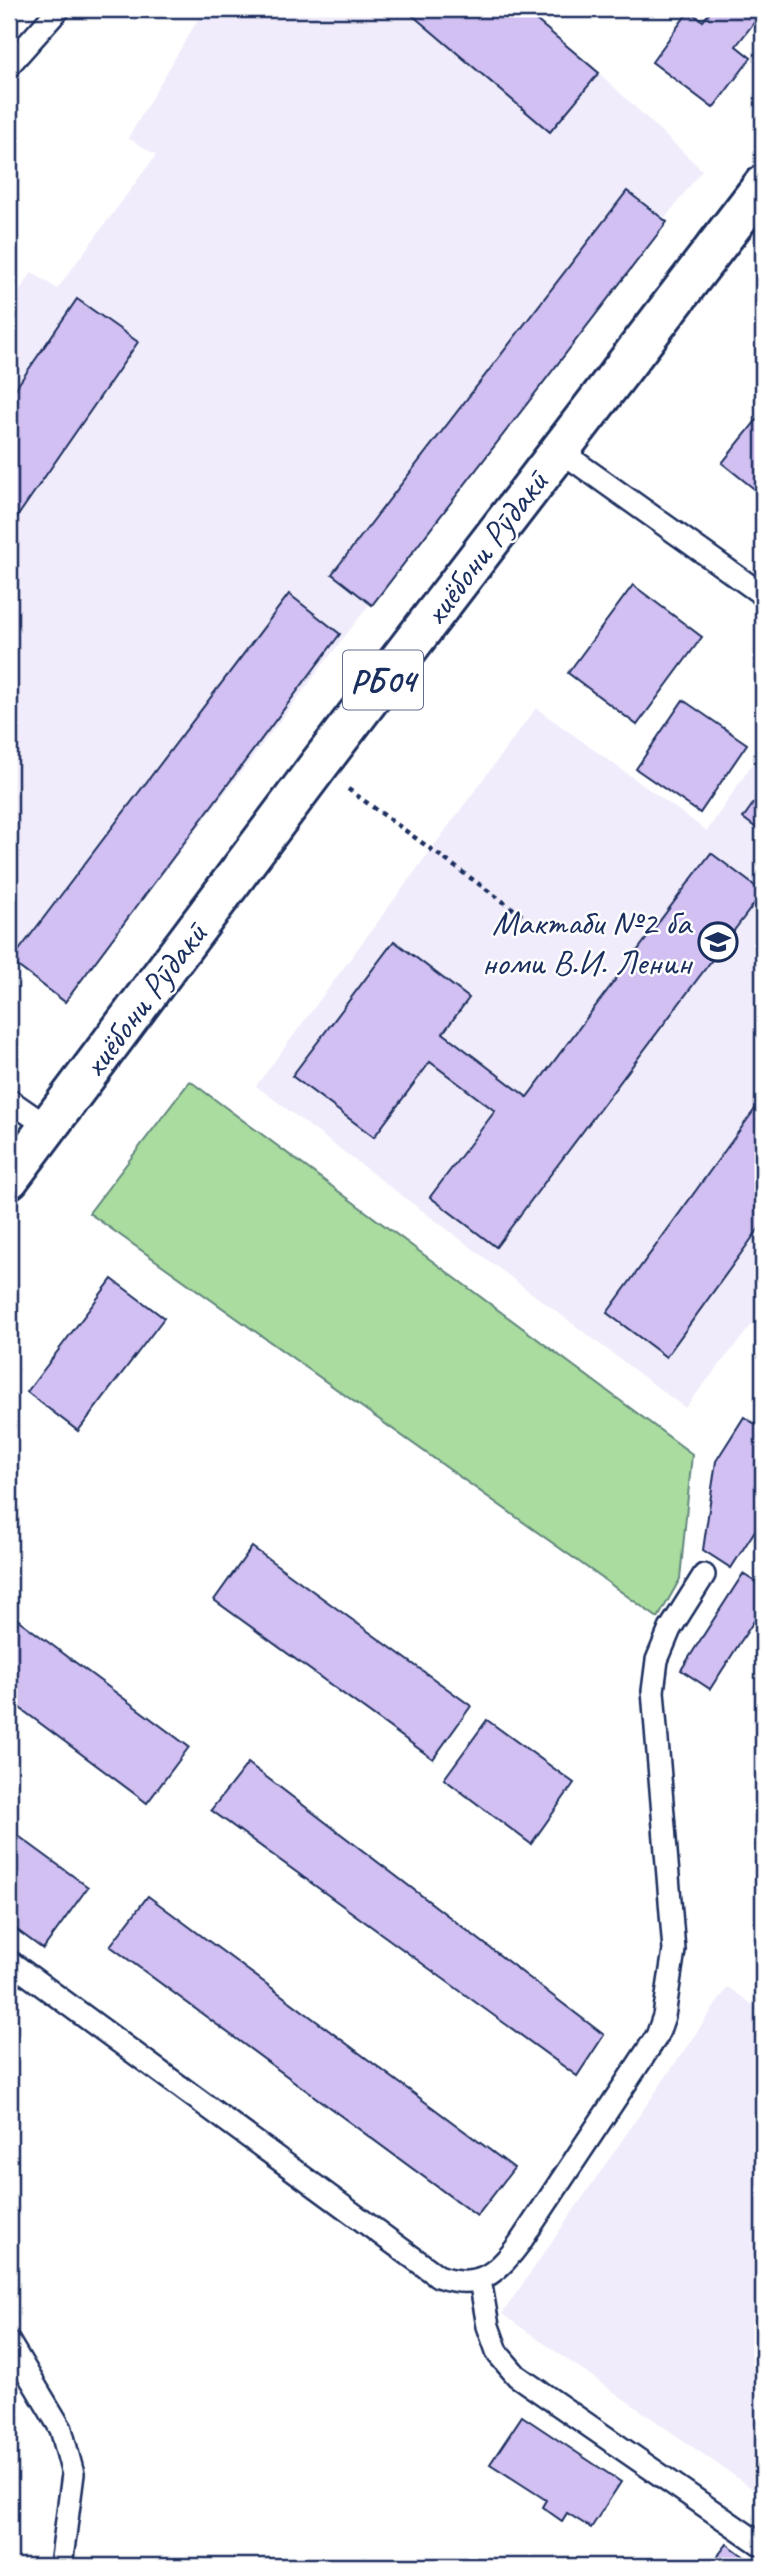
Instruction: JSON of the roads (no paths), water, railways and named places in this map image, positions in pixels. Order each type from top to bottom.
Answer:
[{"type":"main road","name":"хиёбони Рӯдакӣ","points":[[9,1180],[317,766],[763,185]]},
{"type":"lane","points":[[9,65],[59,9]]},
{"type":"lane","points":[[559,450],[763,594]]},
{"type":"lane","points":[[9,1100],[48,1127]]},
{"type":"lane","points":[[9,1961],[438,2276],[457,2283],[480,2280],[503,2265],[519,2244],[657,2036],[664,2016],[674,1950],[653,1690],[657,1660],[670,1629],[704,1575]]},
{"type":"lane","points":[[480,2280],[488,2326],[498,2354],[517,2376],[763,2546]]},
{"type":"lane","points":[[9,2342],[61,2429],[73,2474],[70,2515],[61,2566]]},
{"type":"place","name":"Мактаби №2 ба номи В.И. Ленин","points":[[718,942]]}]
